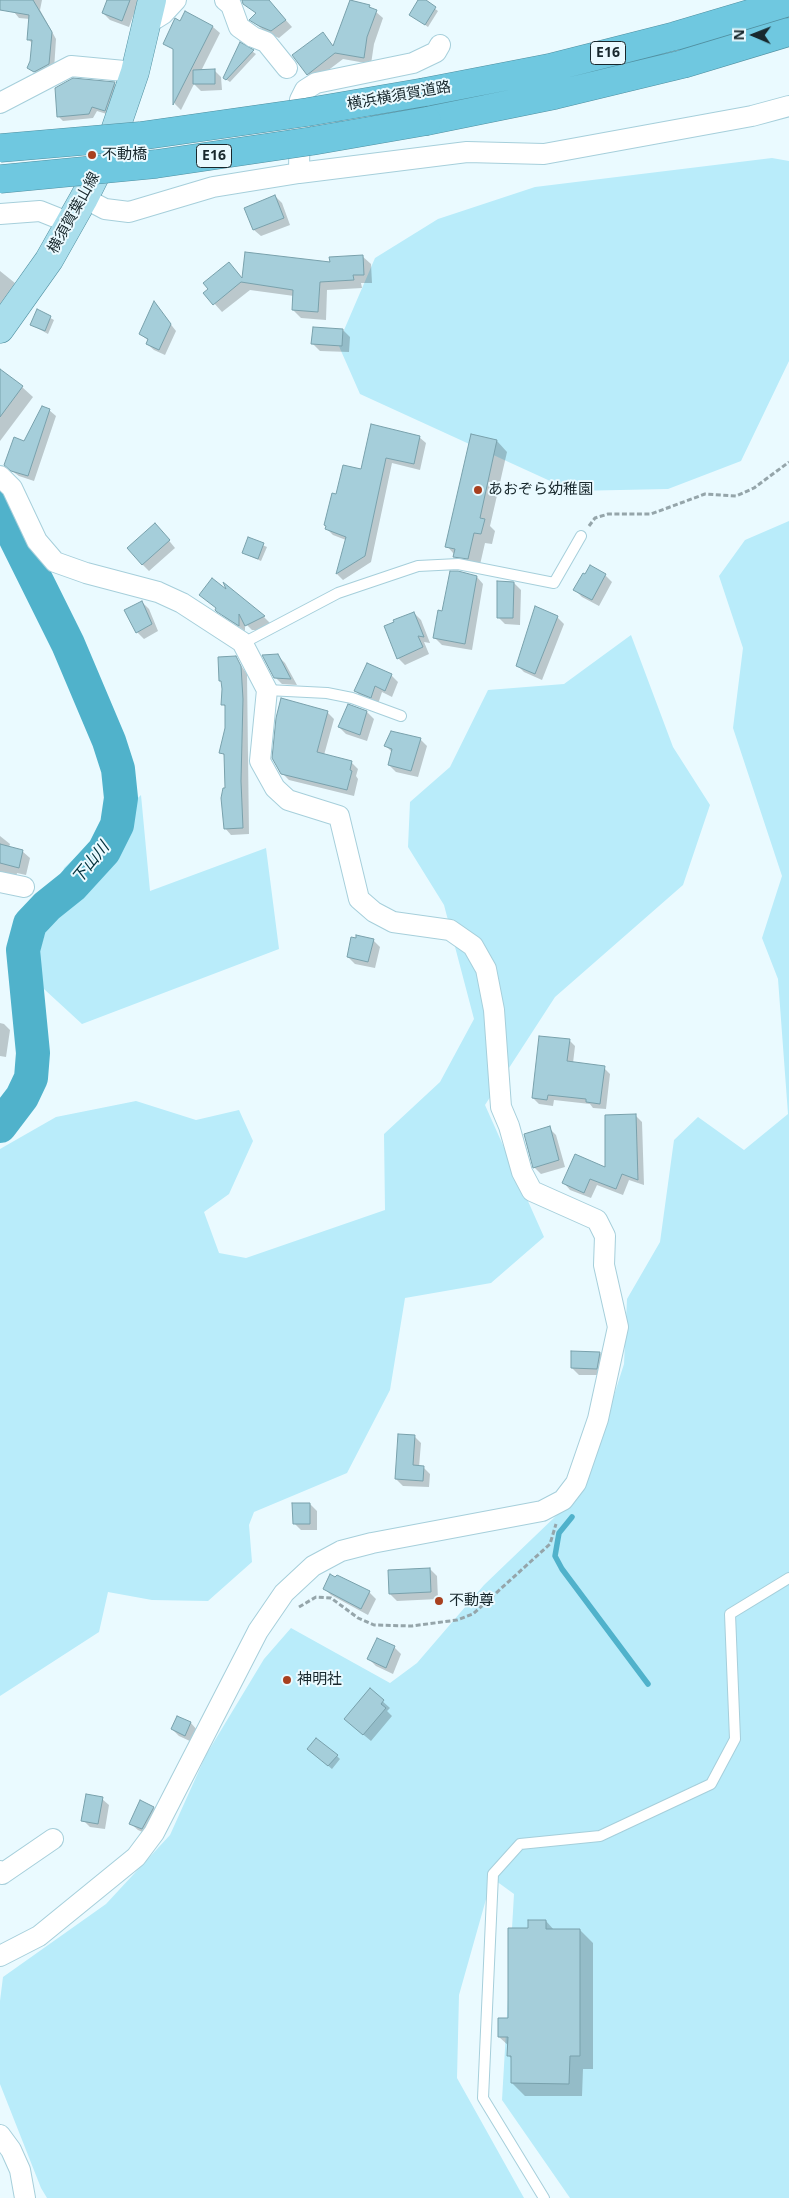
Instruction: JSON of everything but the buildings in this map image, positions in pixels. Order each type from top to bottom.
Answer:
[{"type":"highway","name":"横浜横須賀道路","points":[[0,148],[140,136],[308,112],[424,92],[549,68],[675,36],[789,2]]},
{"type":"highway","name":"横浜横須賀道路","points":[[0,179],[156,164],[312,141],[427,121],[564,93],[683,64],[789,32]]},
{"type":"main road","name":"横須賀葉山線","points":[[0,329],[49,260],[84,198],[109,148],[135,72],[150,12]]},
{"type":"street","points":[[150,12],[164,14],[176,0]]},
{"type":"street","points":[[225,0],[230,4],[239,27],[253,37],[266,42],[287,68]]},
{"type":"street","points":[[299,173],[300,100],[305,90],[316,83],[413,63],[436,52],[440,45]]},
{"type":"street","points":[[0,103],[71,66],[135,72]]},
{"type":"street","points":[[84,198],[105,210],[129,212],[213,187],[299,173],[467,152],[544,154],[752,116],[789,106]]},
{"type":"street","points":[[0,214],[40,212],[70,223]]},
{"type":"street","points":[[0,476],[12,488],[37,541],[55,562],[86,573],[158,592],[182,603],[242,642],[267,690],[260,761],[275,788],[288,800],[339,816],[359,899],[374,912],[393,922],[450,930],[473,946],[486,969],[494,1010],[501,1107],[509,1126],[522,1172],[532,1191],[597,1220],[605,1236],[604,1265],[618,1326],[598,1419],[576,1482],[563,1500],[542,1511],[372,1543],[341,1552],[313,1566],[284,1593],[258,1631],[154,1832],[136,1858],[39,1936],[0,1956]]},
{"type":"street","points":[[0,882],[24,887]]},
{"type":"street","points":[[0,1872],[2,1874],[53,1839]]},
{"type":"street","points":[[0,2135],[12,2150],[20,2170],[25,2198]]},
{"type":"lane","points":[[242,642],[338,593],[418,566],[458,564],[554,582],[581,536]]},
{"type":"lane","points":[[267,690],[327,693],[352,698],[401,716]]},
{"type":"lane","points":[[544,2198],[483,2098],[493,1874],[520,1844],[600,1836],[711,1784],[735,1740],[730,1614],[789,1578]]},
{"type":"path","points":[[581,536],[595,518],[608,514],[651,514],[705,494],[736,496],[754,488],[789,462]]},
{"type":"path","points":[[291,1612],[316,1597],[331,1598],[358,1618],[374,1624],[412,1626],[458,1620],[473,1614],[550,1544],[563,1500]]},
{"type":"shaded area","points":[[772,158],[789,161],[789,361],[741,461],[668,489],[572,491],[360,394],[338,344],[375,258],[438,219],[535,187]]},
{"type":"shaded area","points":[[789,521],[789,2198],[570,2198],[502,2100],[514,1894],[492,1878],[459,1995],[457,2078],[524,2198],[47,2198],[41,2188],[0,2084],[0,2001],[3,1977],[106,1904],[170,1835],[206,1755],[264,1659],[291,1628],[390,1683],[417,1663],[484,1585],[584,1489],[624,1364],[627,1299],[660,1242],[674,1140],[698,1117],[744,1150],[788,1114],[778,979],[762,938],[782,876],[733,728],[743,648],[719,576],[745,540]]},
{"type":"shaded area","points":[[631,635],[673,747],[710,805],[683,885],[555,997],[485,1105],[544,1237],[491,1283],[405,1298],[390,1390],[347,1473],[254,1512],[249,1525],[252,1562],[208,1601],[152,1600],[108,1592],[99,1632],[0,1696],[0,1149],[56,1117],[136,1101],[196,1120],[239,1110],[253,1141],[229,1194],[204,1212],[219,1253],[246,1258],[385,1210],[384,1134],[440,1082],[474,1019],[444,905],[408,847],[410,802],[450,767],[488,690],[564,684]]},
{"type":"shaded area","points":[[141,795],[150,891],[266,848],[279,949],[82,1024],[32,978],[64,868]]},
{"type":"waterway","name":"下山川","points":[[0,507],[68,644],[109,741],[118,769],[121,798],[117,825],[104,851],[72,886],[47,906],[30,924],[23,950],[33,1053],[31,1078],[22,1097],[0,1126]]},
{"type":"waterway","points":[[572,1517],[559,1533],[555,1556],[562,1569],[648,1684]]},
{"type":"place","name":"不動橋","points":[[92,155]]},
{"type":"place","name":"あおぞら幼稚園","points":[[478,490]]},
{"type":"place","name":"不動尊","points":[[439,1601]]},
{"type":"place","name":"神明社","points":[[287,1680]]}]
